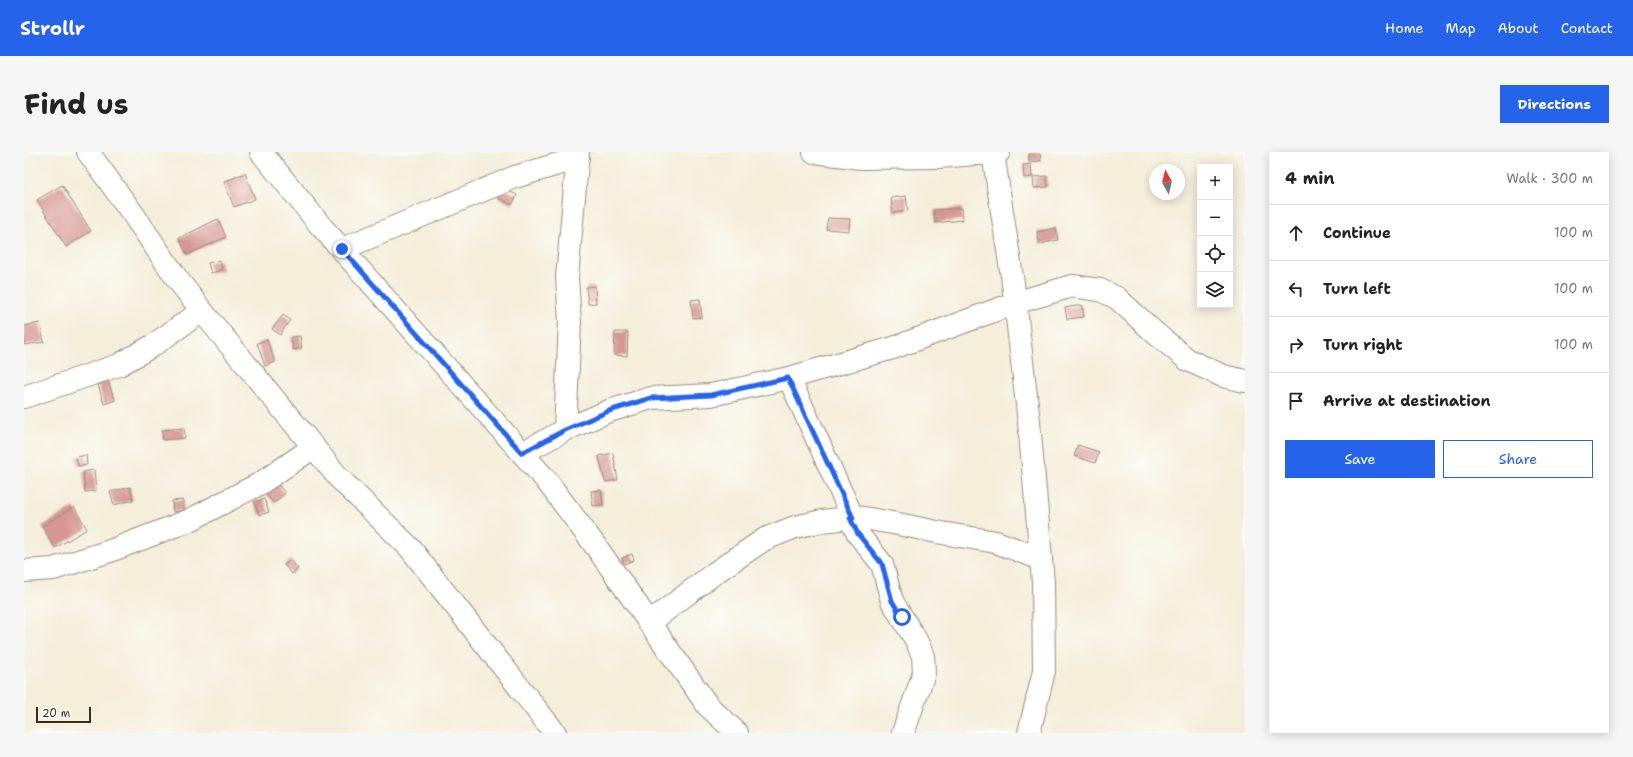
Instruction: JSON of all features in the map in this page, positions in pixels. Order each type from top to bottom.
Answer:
[{"type":"street","points":[[88,152],[178,280],[202,311],[338,478],[410,548],[473,631],[555,733]]},
{"type":"street","points":[[261,152],[342,249],[546,480],[597,548],[708,706],[737,733]]},
{"type":"street","points":[[814,152],[861,158],[939,157],[996,152],[1029,422],[1043,582],[1044,671],[1029,733]]},
{"type":"street","points":[[342,249],[515,177],[578,155],[568,278],[570,322],[565,430]]},
{"type":"street","points":[[522,453],[565,430],[609,411],[651,398],[711,395],[788,378],[893,348],[1015,303],[1072,286],[1100,290],[1117,298],[1155,333],[1188,360],[1223,376],[1245,381]]},
{"type":"street","points":[[24,397],[119,365],[152,346],[202,311]]},
{"type":"street","points":[[788,378],[858,534],[882,564],[892,601],[923,656],[924,673],[903,733]]},
{"type":"street","points":[[24,571],[60,567],[110,551],[190,520],[261,483],[314,447]]},
{"type":"street","points":[[649,623],[716,572],[765,539],[795,527],[822,521],[852,518],[898,524],[996,542],[1041,559]]},
{"type":"building","points":[[1029,154],[1040,154],[1041,161],[1029,162]]},
{"type":"building","points":[[1031,164],[1032,177],[1024,178],[1023,165]]},
{"type":"building","points":[[245,173],[255,199],[234,207],[224,182]]},
{"type":"building","points":[[1047,176],[1048,187],[1034,188],[1033,177]]},
{"type":"building","points":[[62,185],[91,231],[66,247],[37,200]]},
{"type":"building","points":[[502,188],[517,195],[512,205],[497,197]]},
{"type":"building","points":[[906,196],[908,211],[893,213],[891,198]]},
{"type":"building","points":[[962,208],[963,220],[935,223],[934,210]]},
{"type":"building","points":[[828,218],[850,219],[849,231],[826,229]]},
{"type":"building","points":[[218,219],[226,237],[187,255],[179,238]]},
{"type":"building","points":[[1056,228],[1058,240],[1040,244],[1037,232]]},
{"type":"building","points":[[220,260],[222,270],[211,273],[208,263]]},
{"type":"building","points":[[595,286],[596,303],[588,304],[586,287]]},
{"type":"building","points":[[700,299],[702,317],[693,318],[691,300]]},
{"type":"building","points":[[1082,305],[1084,317],[1067,319],[1065,308]]},
{"type":"building","points":[[283,315],[290,320],[280,335],[272,329]]},
{"type":"building","points":[[40,323],[44,342],[24,345],[24,326]]},
{"type":"building","points":[[615,332],[628,332],[627,356],[614,355]]},
{"type":"building","points":[[300,336],[302,348],[293,350],[291,337]]},
{"type":"building","points":[[267,340],[275,362],[265,366],[257,343]]},
{"type":"building","points":[[108,381],[115,400],[104,404],[98,385]]},
{"type":"building","points":[[184,428],[185,438],[163,440],[162,430]]},
{"type":"building","points":[[1078,445],[1099,452],[1095,463],[1074,456]]},
{"type":"building","points":[[613,453],[618,480],[605,482],[599,456]]},
{"type":"building","points":[[86,455],[87,465],[78,466],[76,457]]},
{"type":"building","points":[[94,470],[96,491],[85,492],[83,472]]},
{"type":"building","points":[[276,482],[285,493],[274,503],[264,492]]},
{"type":"building","points":[[130,487],[133,500],[114,505],[110,492]]},
{"type":"building","points":[[601,490],[603,505],[593,506],[591,491]]},
{"type":"building","points":[[264,499],[269,512],[259,515],[254,502]]},
{"type":"building","points":[[183,500],[184,510],[173,512],[172,501]]},
{"type":"building","points":[[74,507],[87,529],[55,548],[42,526]]},
{"type":"building","points":[[632,554],[634,560],[624,564],[622,558]]},
{"type":"building","points":[[291,560],[298,569],[292,574],[284,565]]},
{"type":"route","points":[[342,249],[522,453],[565,430],[609,411],[651,398],[711,395],[788,378],[853,518],[850,518],[858,534],[882,564],[886,572],[892,601],[902,617]]}]
